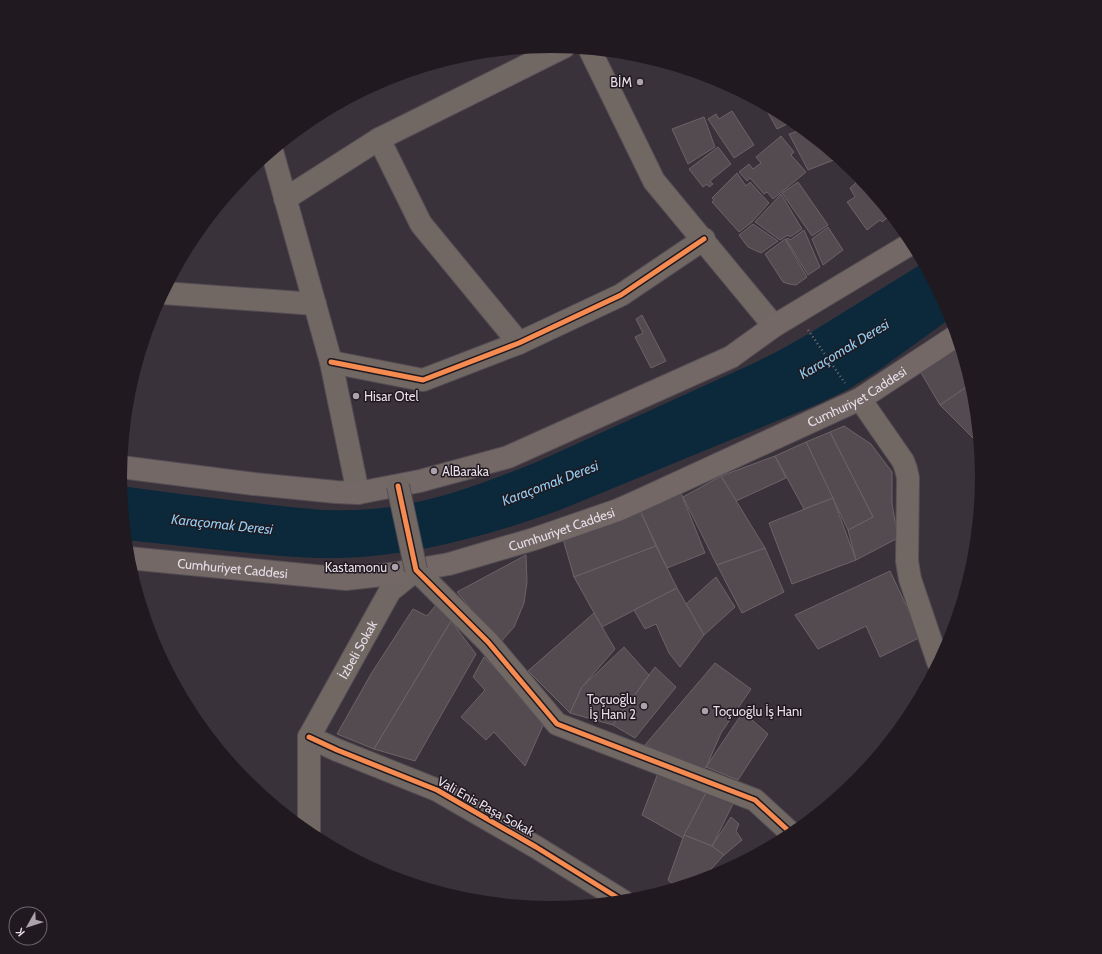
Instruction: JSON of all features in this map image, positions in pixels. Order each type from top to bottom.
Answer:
[{"type":"main road","points":[[127,468],[254,484],[358,493],[398,486],[474,467],[508,457],[731,357],[774,326],[907,246]]},
{"type":"main road","name":"Cumhuriyet Caddesi","points":[[135,559],[346,579],[449,564],[520,543],[618,510],[854,393],[951,339]]},
{"type":"street","points":[[285,199],[379,140],[552,53]]},
{"type":"street","points":[[593,56],[654,182],[704,239],[774,326]]},
{"type":"street","points":[[379,140],[421,224],[519,343]]},
{"type":"street","points":[[273,156],[331,362],[358,493]]},
{"type":"street","points":[[331,362],[423,380],[519,343],[621,295],[704,239]]},
{"type":"street","points":[[169,293],[315,304]]},
{"type":"street","points":[[854,393],[903,461],[906,469],[908,478],[907,561],[910,579],[936,655]]},
{"type":"street","points":[[398,486],[416,570],[488,642],[557,724],[756,800],[787,830]]},
{"type":"street","name":"İzbeli Sokak","points":[[309,737],[390,591],[416,570]]},
{"type":"street","points":[[309,737],[309,825]]},
{"type":"street","name":"Vali Enis Paşa Sokak","points":[[309,737],[337,750],[438,790],[536,847],[615,896]]},
{"type":"path","points":[[807,329],[854,393]]},
{"type":"water","name":"Karaçomak Deresi","points":[[918,266],[931,289],[945,322],[879,370],[849,389],[818,404],[560,510],[480,536],[425,549],[341,558],[315,558],[238,552],[132,541],[127,487],[309,509],[356,510],[392,507],[414,503],[435,498],[499,477],[539,461],[752,364],[810,333]]},
{"type":"building","points":[[732,111],[754,145],[734,158],[708,119],[716,114],[719,119]]},
{"type":"building","points":[[768,113],[787,124],[777,129]]},
{"type":"building","points":[[704,117],[715,147],[688,164],[672,129]]},
{"type":"building","points":[[797,131],[833,160],[808,170],[789,134]]},
{"type":"building","points":[[781,136],[794,152],[791,155],[806,172],[773,199],[767,192],[764,194],[750,178],[747,181],[739,172],[749,164],[753,169],[761,163],[756,157]]},
{"type":"building","points":[[718,147],[731,164],[710,181],[713,184],[709,187],[707,184],[703,187],[689,169]]},
{"type":"building","points":[[737,173],[746,186],[750,182],[769,203],[752,222],[739,232],[712,202],[714,200],[712,198]]},
{"type":"building","points":[[855,181],[870,197],[887,218],[882,222],[880,220],[867,230],[847,202],[855,197],[850,188],[856,183]]},
{"type":"building","points":[[798,182],[828,225],[812,236],[782,193]]},
{"type":"building","points":[[781,194],[802,229],[790,237],[788,235],[780,240],[755,222]]},
{"type":"building","points":[[753,224],[778,241],[761,253],[748,247],[739,235]]},
{"type":"building","points":[[828,227],[843,250],[823,265],[812,239]]},
{"type":"building","points":[[804,230],[820,267],[808,275],[786,239],[788,238],[790,240]]},
{"type":"building","points":[[785,239],[807,277],[796,285],[783,282],[765,254]]},
{"type":"building","points":[[642,315],[666,361],[651,368],[635,337],[643,333],[636,319]]},
{"type":"building","points":[[954,348],[966,388],[940,405],[920,371]]},
{"type":"building","points":[[966,388],[973,438],[940,405]]},
{"type":"building","points":[[844,426],[871,444],[892,472],[892,504],[898,538],[856,560],[848,530],[873,517],[830,432]]},
{"type":"building","points":[[830,432],[873,517],[848,530],[806,442]]},
{"type":"building","points":[[806,442],[833,498],[804,509],[775,456]]},
{"type":"building","points":[[775,456],[786,478],[736,501],[721,476]]},
{"type":"building","points":[[721,476],[765,548],[717,565],[683,497]]},
{"type":"building","points":[[677,483],[705,553],[667,568],[636,502]]},
{"type":"building","points":[[833,498],[856,560],[792,584],[769,523]]},
{"type":"building","points":[[639,508],[656,546],[574,577],[563,539]]},
{"type":"building","points":[[656,546],[677,588],[602,627],[574,577]]},
{"type":"building","points":[[765,548],[784,592],[742,613],[717,565]]},
{"type":"building","points":[[526,555],[527,582],[524,603],[514,627],[500,643],[457,592]]},
{"type":"building","points":[[890,571],[921,637],[880,657],[866,626],[818,649],[795,615]]},
{"type":"building","points":[[716,577],[735,607],[704,635],[686,604]]},
{"type":"building","points":[[677,588],[704,635],[680,667],[669,653],[656,624],[645,629],[634,610]]},
{"type":"building","points":[[436,605],[451,621],[374,749],[337,734],[371,674],[413,609],[427,616]]},
{"type":"building","points":[[594,613],[615,649],[582,687],[570,713],[528,671]]},
{"type":"building","points":[[451,621],[476,654],[415,761],[374,749]]},
{"type":"building","points":[[624,647],[649,675],[613,725],[570,713],[582,687]]},
{"type":"building","points":[[484,657],[545,721],[525,766],[494,732],[486,740],[461,717],[485,690],[473,677]]},
{"type":"building","name":"Toçuoğlu İş Hanı","points":[[715,663],[751,689],[721,733],[704,772],[645,745]]},
{"type":"building","name":"Toçuoğlu İş Hanı 2","points":[[655,667],[676,687],[635,738],[613,725]]},
{"type":"building","points":[[743,712],[768,734],[738,780],[706,767]]},
{"type":"building","points":[[658,773],[707,791],[683,838],[642,815]]},
{"type":"building","points":[[707,791],[736,798],[712,846],[684,835]]},
{"type":"building","points":[[731,817],[739,824],[736,831],[742,840],[724,855],[712,846]]},
{"type":"building","points":[[684,835],[712,846],[724,855],[710,870],[672,883],[668,880]]},
{"type":"cycle path","points":[[331,362],[423,380],[519,343],[621,295],[704,239]]},
{"type":"cycle path","points":[[398,486],[416,570],[488,642],[557,724],[755,800],[787,830]]},
{"type":"cycle path","points":[[309,737],[337,750],[437,790],[536,847],[615,896]]},
{"type":"place","name":"BİM","points":[[640,82]]},
{"type":"place","name":"Hisar Otel","points":[[356,396]]},
{"type":"place","name":"AlBaraka","points":[[434,471]]},
{"type":"place","name":"Kastamonu","points":[[395,567]]},
{"type":"place","name":"Toçuoğlu İş Hanı 2","points":[[644,706]]},
{"type":"place","name":"Toçuoğlu İş Hanı","points":[[705,711]]}]
